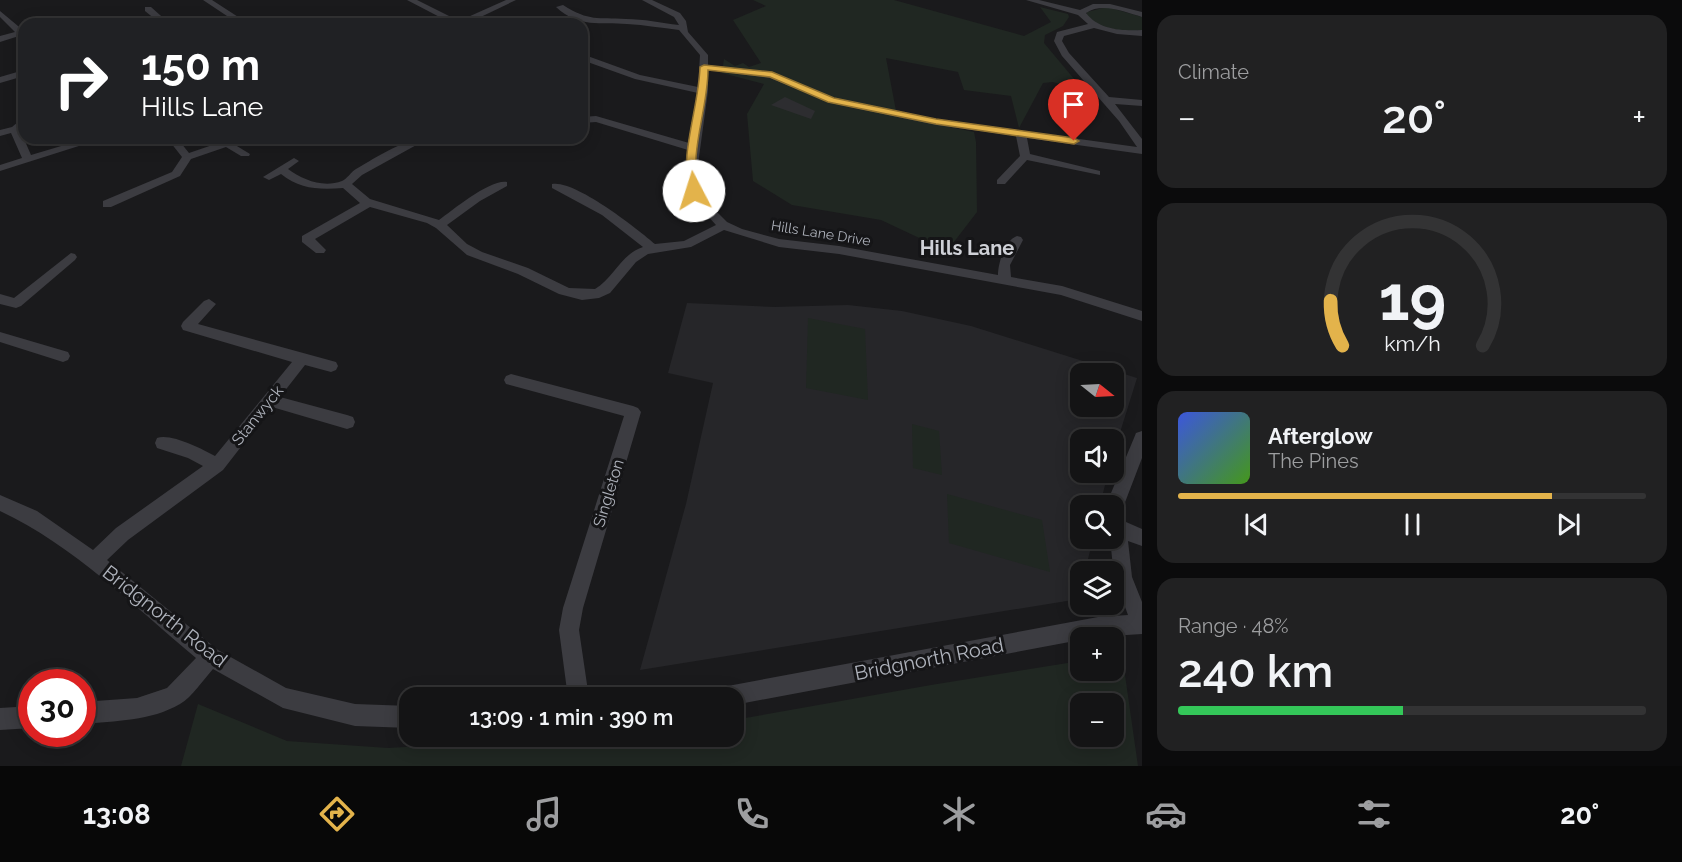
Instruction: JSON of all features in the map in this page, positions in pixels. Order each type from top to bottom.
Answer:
[{"type":"street","points":[[207,0],[235,18]]},
{"type":"street","points":[[411,0],[447,18]]},
{"type":"street","points":[[472,18],[512,0]]},
{"type":"street","name":"Hills Lane Drive","points":[[646,0],[677,15],[684,33],[704,55],[704,91],[690,179],[694,191],[709,212],[723,225],[738,232],[779,243],[839,250],[1062,291],[1142,316]]},
{"type":"street","points":[[1030,0],[1081,12],[1088,21],[1095,25],[1142,38]]},
{"type":"street","points":[[1081,12],[1092,3],[1142,15]]},
{"type":"street","points":[[560,7],[580,18]]},
{"type":"street","points":[[148,9],[159,18]]},
{"type":"street","points":[[1128,10],[1142,9]]},
{"type":"street","points":[[0,13],[18,31]]},
{"type":"street","points":[[588,20],[626,21],[683,28]]},
{"type":"street","points":[[1095,25],[1068,30],[1060,34],[1058,41],[1065,54],[1136,136],[1142,149]]},
{"type":"street","points":[[1127,33],[1142,33]]},
{"type":"street","points":[[0,39],[18,36]]},
{"type":"street","points":[[588,59],[638,77],[704,91]]},
{"type":"street","points":[[704,67],[772,75],[831,100],[936,122],[1142,149]]},
{"type":"street","points":[[0,81],[18,75]]},
{"type":"street","points":[[1106,100],[1142,103]]},
{"type":"street","points":[[588,120],[596,119],[694,148]]},
{"type":"street","points":[[0,133],[18,127]]},
{"type":"street","points":[[16,129],[18,134]]},
{"type":"street","points":[[1021,134],[1025,156]]},
{"type":"street","points":[[22,144],[28,160]]},
{"type":"street","points":[[0,168],[80,144]]},
{"type":"street","points":[[177,144],[187,157]]},
{"type":"street","points":[[107,204],[176,174],[187,157],[224,144]]},
{"type":"street","points":[[229,144],[245,154]]},
{"type":"street","points":[[282,170],[301,184],[310,186],[346,184],[358,173],[413,144]]},
{"type":"street","points":[[1025,156],[1096,173]]},
{"type":"street","points":[[1002,182],[1025,156]]},
{"type":"street","points":[[269,177],[294,161]]},
{"type":"street","points":[[346,184],[353,195],[369,202],[416,215],[440,225],[472,253],[523,271],[549,285],[589,295],[606,290],[631,260],[652,248],[686,244],[723,225]]},
{"type":"street","points":[[440,225],[476,199],[503,184]]},
{"type":"street","points":[[556,186],[597,205],[622,221],[652,248]]},
{"type":"street","points":[[320,250],[306,239],[369,202]]},
{"type":"street","points":[[1005,281],[1004,265],[1017,240]]},
{"type":"street","points":[[0,299],[16,303],[71,257]]},
{"type":"street","points":[[209,304],[188,326],[331,366]]},
{"type":"street","points":[[0,337],[63,356]]},
{"type":"street","name":"Stanwyck","points":[[94,561],[123,534],[217,465],[302,359]]},
{"type":"street","name":"Singleton","points":[[511,380],[633,412],[583,572],[569,630],[577,687]]},
{"type":"street","points":[[269,400],[347,422]]},
{"type":"street","points":[[1119,495],[1142,438]]},
{"type":"street","points":[[163,443],[193,452],[217,465]]},
{"type":"street","name":"Bridgnorth Road","points":[[0,502],[31,517],[94,561],[211,657],[283,698],[355,715],[399,717]]},
{"type":"street","points":[[1124,530],[1142,538]]},
{"type":"street","points":[[1120,549],[1123,577],[1142,624]]},
{"type":"street","name":"Bridgnorth Road","points":[[744,693],[1098,627],[1142,624]]},
{"type":"street","points":[[96,712],[137,709],[174,696],[211,657]]},
{"type":"street","points":[[0,719],[18,718]]},
{"type":"shaded area","points":[[753,0],[894,0],[1024,36],[1051,22],[1040,7],[1068,14],[1069,17],[1063,26],[1045,35],[1044,43],[1085,92],[1053,82],[1043,83],[1019,128],[1011,96],[964,90],[958,72],[886,58],[897,116],[974,132],[977,212],[947,251],[881,220],[792,205],[753,181],[747,114],[764,84],[722,73],[724,59],[735,66],[743,63],[749,67],[761,63],[733,20],[766,6]]},
{"type":"shaded area","points":[[1107,7],[1142,17],[1142,30],[1128,31],[1105,27],[1087,15],[1087,12]]},
{"type":"shaded area","points":[[687,303],[774,307],[848,305],[902,311],[971,326],[1089,363],[1070,363],[1070,417],[1124,417],[1124,374],[1137,378],[1121,429],[1070,429],[1070,483],[1106,483],[1102,495],[1070,495],[1070,549],[1090,549],[1088,561],[1070,561],[1070,600],[640,670],[686,504],[713,383],[668,373]]},
{"type":"shaded area","points":[[808,318],[865,329],[868,400],[806,388]]},
{"type":"shaded area","points":[[912,424],[939,431],[942,475],[913,468]]},
{"type":"shaded area","points":[[947,494],[1042,520],[1050,572],[949,543]]},
{"type":"shaded area","points":[[1070,663],[1070,681],[1124,681],[1124,668],[1138,766],[181,766],[198,704],[287,741],[388,748],[744,747],[744,718]]},
{"type":"building","points":[[785,97],[815,111],[811,119],[771,105]]},
{"type":"district","name":"Hills Lane","points":[[967,248]]},
{"type":"route","points":[[694,191],[690,179],[691,165],[704,91],[704,67],[772,75],[831,100],[936,122],[1074,141]]}]
